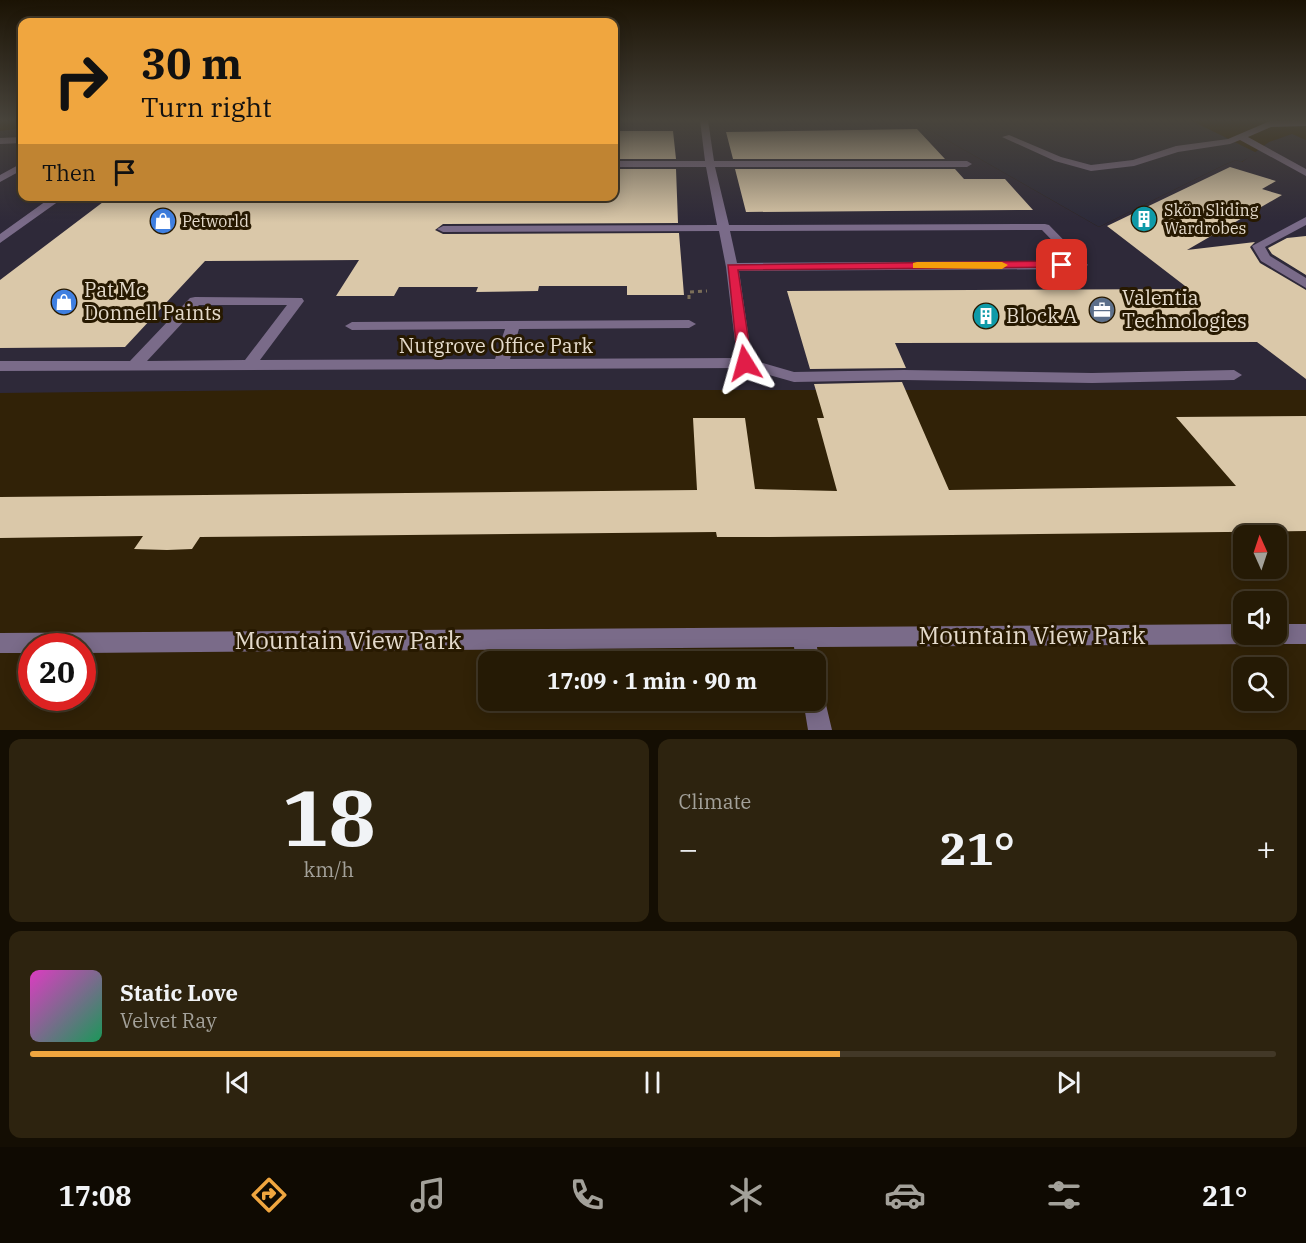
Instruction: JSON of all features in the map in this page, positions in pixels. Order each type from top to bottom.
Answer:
[{"type":"street","points":[[709,154],[732,267],[745,363]]},
{"type":"street","points":[[1047,154],[1091,168],[1134,163],[1161,154]]},
{"type":"street","points":[[1272,154],[1306,173]]},
{"type":"street","points":[[618,164],[967,164]]},
{"type":"street","points":[[0,179],[18,168]]},
{"type":"street","points":[[0,239],[54,201]]},
{"type":"street","points":[[1306,220],[1258,246],[1265,258],[1306,284]]},
{"type":"street","points":[[443,229],[1045,227],[1082,264],[732,267]]},
{"type":"street","points":[[134,366],[195,301],[297,301],[249,365]]},
{"type":"street","points":[[501,365],[514,324]]},
{"type":"street","points":[[352,326],[689,324]]},
{"type":"street","name":"Nutgrove Office Park","points":[[0,366],[745,363],[794,377],[1234,375]]},
{"type":"street","name":"Mountain View Park","points":[[0,643],[1233,634]]},
{"type":"street","points":[[1287,634],[1306,634]]},
{"type":"street","points":[[804,637],[806,651]]},
{"type":"street","points":[[817,711],[820,730]]},
{"type":"path","points":[[689,324],[689,292],[735,290]]},
{"type":"shaded area","points":[[0,154],[18,154],[18,201],[618,201],[618,154],[972,154],[1099,227],[1224,165],[1236,160],[1242,162],[1253,154],[1306,154],[1306,390],[279,390],[0,393]]},
{"type":"shaded area","points":[[972,154],[1255,154],[1241,162],[1236,160],[1224,165],[1099,227]]},
{"type":"building","points":[[618,154],[675,154],[676,159],[618,159]]},
{"type":"building","points":[[732,154],[940,154],[945,159],[733,159]]},
{"type":"building","points":[[1230,167],[1276,181],[1262,189],[1282,195],[1187,250],[1255,242],[1250,247],[1260,263],[1306,290],[1306,379],[1257,342],[895,343],[906,368],[810,369],[787,291],[1189,289],[1107,226]]},
{"type":"building","points":[[618,169],[676,169],[678,223],[443,224],[435,230],[443,234],[679,233],[684,295],[627,295],[627,286],[539,286],[538,291],[476,292],[478,287],[399,287],[394,296],[336,296],[359,260],[205,261],[125,347],[0,348],[0,280],[104,201],[618,201]]},
{"type":"building","points":[[735,169],[955,169],[964,179],[1005,179],[1033,210],[746,212]]},
{"type":"building","points":[[1306,236],[1306,275],[1272,254],[1268,248],[1287,238]]},
{"type":"building","points":[[902,382],[949,490],[1236,486],[1176,417],[1306,416],[1306,531],[1287,531],[1287,525],[1233,525],[1233,532],[770,537],[717,537],[716,532],[200,537],[192,549],[167,550],[134,549],[143,536],[0,538],[0,497],[697,490],[693,418],[745,418],[755,489],[837,491],[817,418],[824,418],[814,384]]},
{"type":"slow traffic","points":[[917,266],[1002,265]]},
{"type":"place","name":"Skön Sliding Wardrobes","points":[[1144,219]]},
{"type":"place","name":"Petworld","points":[[163,221]]},
{"type":"place","name":"Pat Mc Donnell Paints","points":[[64,302]]},
{"type":"place","name":"Valentia Technologies","points":[[1102,310]]},
{"type":"place","name":"Block A","points":[[986,316]]},
{"type":"route","points":[[745,363],[732,267],[1062,265]]}]
